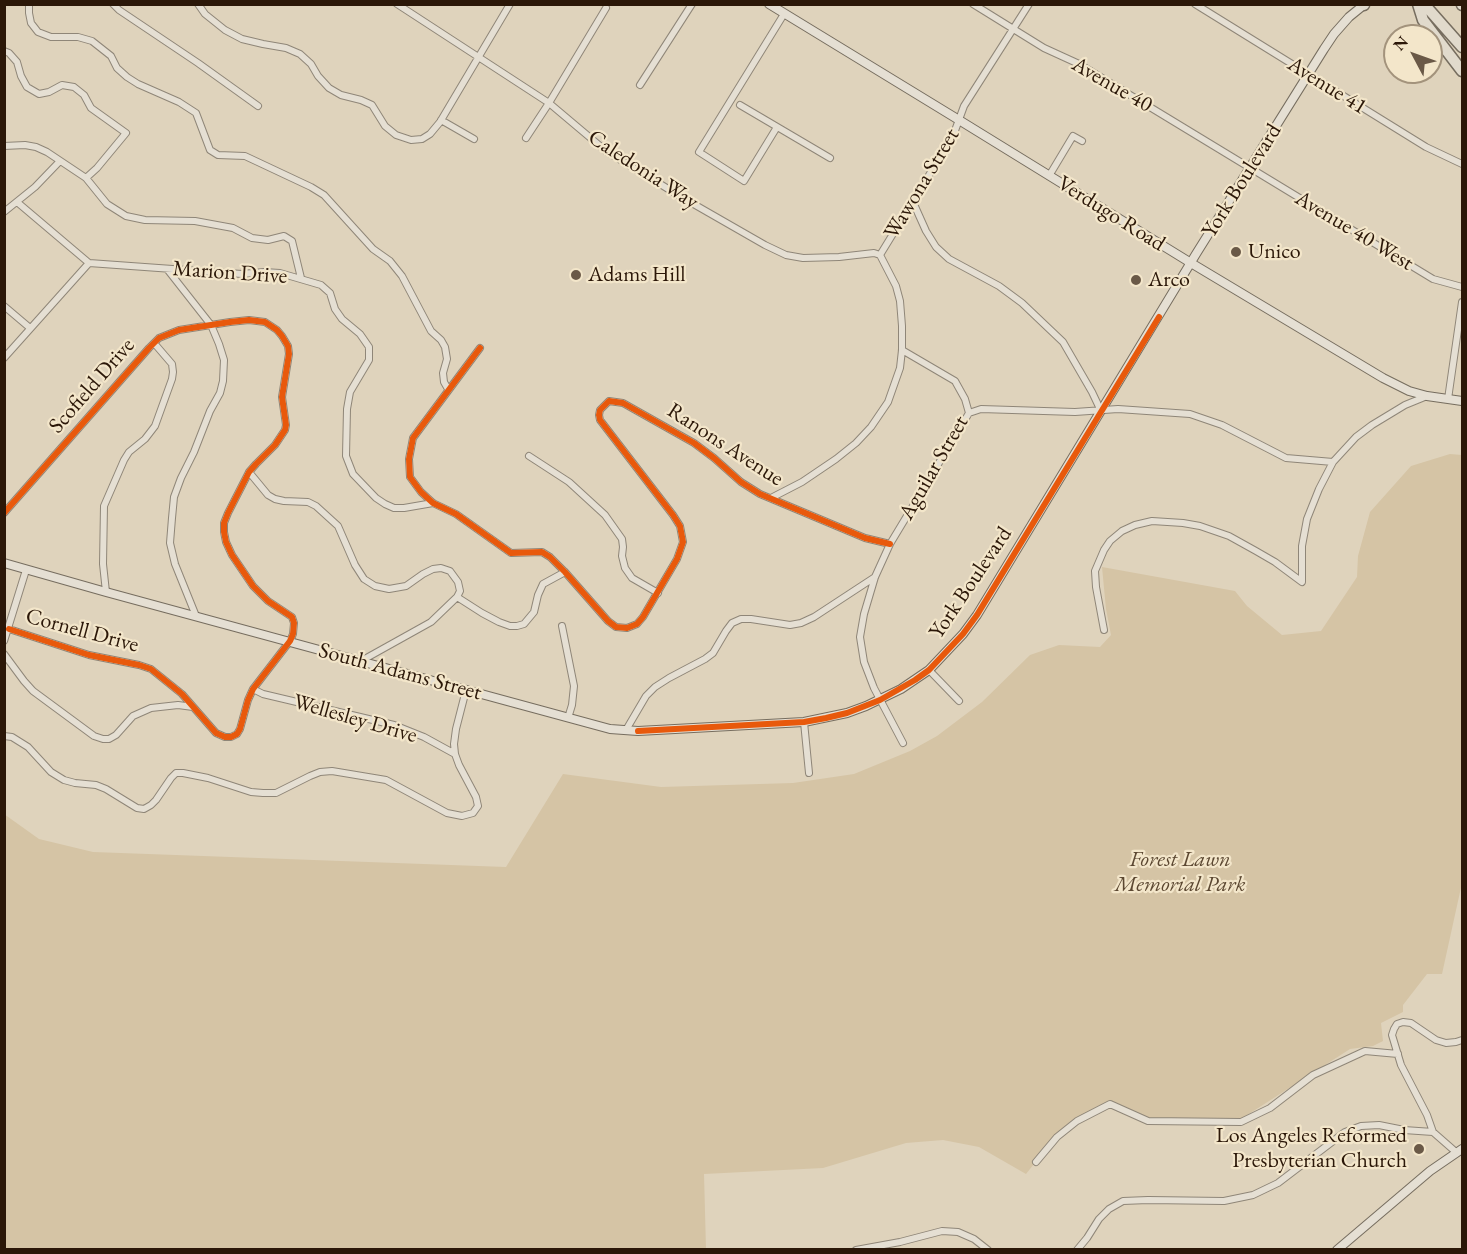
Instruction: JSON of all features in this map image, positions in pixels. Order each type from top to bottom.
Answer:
[{"type":"highway","points":[[1418,4],[1423,20],[1462,71]]},
{"type":"highway","points":[[1424,4],[1462,47]]},
{"type":"street","points":[[29,4],[31,23],[38,32],[51,37],[78,36],[92,40],[111,56],[117,68],[127,77],[196,113],[210,150],[218,155],[244,156],[324,195],[373,249],[390,261],[402,276],[431,331],[441,340],[445,348],[447,359],[443,373],[448,389]]},
{"type":"street","points":[[113,4],[258,106]]},
{"type":"street","points":[[198,4],[225,30],[242,39],[286,48],[300,54],[311,64],[329,88],[341,95],[372,105],[385,126],[396,135],[411,140],[422,139],[430,134],[441,120],[510,4]]},
{"type":"street","name":"Caledonia Way","points":[[397,4],[549,103],[606,151],[775,250],[803,258],[874,253],[880,255]]},
{"type":"street","points":[[640,85],[692,4]]},
{"type":"street","name":"Verdugo Road","points":[[769,4],[1383,378],[1409,391],[1426,396],[1462,401]]},
{"type":"street","name":"Avenue 40","points":[[973,4],[1013,30],[1044,48],[1079,64],[1250,167]]},
{"type":"street","name":"Wawona Street","points":[[771,498],[802,482],[836,459],[871,427],[888,402],[900,368],[903,326],[896,286],[880,255],[953,136],[964,106],[1029,4]]},
{"type":"street","name":"Avenue 41","points":[[1195,4],[1426,147],[1462,164]]},
{"type":"street","name":"York Boulevard","points":[[587,724],[626,730],[804,722],[847,713],[880,700],[929,670],[963,634],[977,615],[1191,263],[1334,34],[1364,5]]},
{"type":"street","points":[[525,138],[549,103],[606,8]]},
{"type":"street","points":[[777,127],[744,181],[699,152],[784,14]]},
{"type":"street","points":[[4,51],[17,62],[27,87],[39,94],[50,92],[62,85],[74,87],[84,94],[91,108],[126,133],[86,178]]},
{"type":"street","points":[[740,105],[830,158]]},
{"type":"street","points":[[441,120],[474,139]]},
{"type":"street","points":[[1049,176],[1073,136],[1082,141]]},
{"type":"street","points":[[4,146],[36,147],[86,178],[106,204],[126,216],[146,220],[195,221],[233,228],[252,238],[268,240],[284,236],[292,241],[301,278]]},
{"type":"street","points":[[4,212],[35,187],[60,161]]},
{"type":"street","name":"Avenue 40 West","points":[[1250,167],[1433,279],[1462,287]]},
{"type":"street","points":[[914,201],[926,231],[936,247],[949,259],[999,286],[1022,303],[1063,342],[1101,411]]},
{"type":"street","points":[[4,358],[88,263],[17,202]]},
{"type":"street","name":"Marion Drive","points":[[88,263],[242,274],[279,273],[321,285],[330,293],[335,309],[342,319],[360,334],[369,347],[369,360],[350,392],[346,409],[346,456],[353,474],[376,498],[394,508],[433,503]]},
{"type":"street","points":[[167,269],[211,325],[224,360],[220,393],[210,411],[174,497],[170,543],[175,564],[196,616]]},
{"type":"street","points":[[1448,399],[1462,302]]},
{"type":"street","points":[[4,306],[30,328]]},
{"type":"street","name":"Scofield Drive","points":[[4,513],[159,338],[173,332],[249,320],[265,322],[277,330],[288,345],[289,354],[282,397],[285,430],[275,445],[249,472]]},
{"type":"street","points":[[106,592],[103,564],[104,506],[123,460],[155,426],[172,379],[172,364],[154,343]]},
{"type":"street","points":[[480,348],[413,438],[409,459],[410,477],[433,503],[456,514],[511,553],[542,552],[550,557],[616,627],[627,628],[637,624],[658,593],[632,578],[625,568],[622,539],[604,515],[569,482],[529,456]]},
{"type":"street","name":"Aguilar Street","points":[[890,544],[969,413],[965,399],[954,381],[902,350]]},
{"type":"street","points":[[1104,630],[1095,571],[1104,550],[1110,541],[1122,531],[1152,521],[1200,526],[1229,536],[1275,562],[1302,582],[1302,546],[1307,519],[1333,462],[1356,437],[1372,425],[1405,405],[1426,396]]},
{"type":"street","name":"Ranons Avenue","points":[[658,593],[677,560],[683,542],[680,526],[600,420],[600,410],[609,401],[623,403],[694,443],[741,482],[760,494],[865,538],[890,544]]},
{"type":"street","points":[[969,413],[981,409],[1075,412],[1118,409],[1190,414],[1222,425],[1286,458],[1333,462]]},
{"type":"street","points":[[253,689],[290,641],[294,623],[292,617],[259,594],[232,555],[226,542],[224,523],[249,472],[268,495],[275,499],[308,501],[316,506],[338,526],[355,565],[364,579],[375,586],[389,589],[406,586],[423,574],[441,568],[450,571],[458,582],[460,591],[458,597],[431,622],[360,661]]},
{"type":"street","points":[[890,544],[875,577],[860,637],[864,662],[880,700],[903,743]]},
{"type":"street","name":"South Adams Street","points":[[4,563],[587,724]]},
{"type":"street","name":"Cornell Drive","points":[[4,641],[26,570]]},
{"type":"street","points":[[458,597],[482,614],[510,626],[517,626],[524,624],[534,612],[543,584],[565,572]]},
{"type":"street","points":[[626,730],[646,696],[655,687],[713,653],[732,623],[751,618],[790,625],[801,623],[875,577]]},
{"type":"street","points":[[562,626],[574,686],[568,718]]},
{"type":"street","name":"Cornell Drive","points":[[9,629],[89,655],[139,664],[151,669],[182,694],[216,733],[225,737],[237,734],[240,729],[253,689]]},
{"type":"street","points":[[4,654],[24,681],[41,698],[94,736],[103,739],[110,739],[133,716],[151,708],[178,705],[193,707]]},
{"type":"street","points":[[929,670],[959,700]]},
{"type":"street","name":"Wellesley Drive","points":[[253,689],[263,694],[394,725],[424,737],[455,754]]},
{"type":"street","points":[[4,736],[12,737],[28,747],[51,772],[64,780],[96,785],[136,808],[144,809],[156,800],[176,773],[208,778],[251,792],[276,793],[320,772],[332,771],[386,780],[447,813],[462,816],[472,813],[478,806],[476,797],[455,754],[456,729],[466,690]]},
{"type":"street","points":[[804,722],[808,773]]},
{"type":"street","points":[[1433,1132],[1427,1115],[1401,1065],[1392,1035],[1397,1024],[1403,1022],[1411,1023],[1436,1040],[1456,1042],[1462,1040]]},
{"type":"street","points":[[1036,1161],[1057,1137],[1077,1121],[1110,1104],[1148,1121],[1241,1122],[1270,1108],[1313,1075],[1365,1051],[1398,1054]]},
{"type":"street","points":[[1077,1250],[1099,1219],[1109,1209],[1123,1201],[1224,1201],[1253,1195],[1278,1183],[1345,1132],[1361,1126],[1379,1125],[1433,1132],[1460,1151],[1431,1171],[1337,1250]]},
{"type":"street","points":[[856,1250],[895,1246],[942,1231],[958,1232],[974,1239],[988,1250]]},
{"type":"green space","name":"Forest Lawn Memorial Park","points":[[1450,454],[1462,455],[1462,884],[1442,974],[1427,974],[1403,1005],[1403,1012],[1381,1023],[1383,1041],[1373,1046],[1350,1049],[1241,1119],[1148,1119],[1116,1104],[1097,1109],[1049,1145],[1026,1174],[979,1147],[943,1140],[906,1143],[823,1168],[704,1174],[706,1249],[5,1249],[4,814],[39,839],[93,852],[506,867],[563,774],[661,787],[793,783],[854,774],[910,751],[937,736],[982,702],[1030,655],[1059,645],[1100,647],[1111,635],[1102,567],[1235,591],[1247,606],[1282,635],[1321,631],[1357,577],[1358,556],[1370,512],[1411,466]]},
{"type":"cycle path","points":[[638,731],[804,722],[826,718],[847,713],[880,700],[929,670],[963,634],[977,615],[1159,317]]},
{"type":"cycle path","points":[[4,513],[159,338],[179,330],[249,320],[265,322],[282,336],[288,346],[289,354],[282,397],[285,430],[275,445],[249,472],[228,513],[224,523],[224,532],[232,555],[253,586],[268,601],[292,617],[293,634],[253,689],[237,734],[225,737],[216,733],[182,694],[151,669],[89,655],[9,629]]},
{"type":"cycle path","points":[[480,348],[413,438],[409,459],[410,477],[433,503],[456,514],[511,553],[542,552],[550,557],[616,627],[627,628],[637,624],[643,617],[677,559],[683,542],[680,526],[673,515],[600,420],[600,410],[609,401],[623,403],[694,443],[741,482],[760,494],[865,538],[890,544]]},
{"type":"place","name":"Unico","points":[[1236,252]]},
{"type":"place","name":"Adams Hill","points":[[576,275]]},
{"type":"place","name":"Arco","points":[[1136,280]]},
{"type":"place","name":"Los Angeles Reformed Presbyterian Church","points":[[1419,1149]]}]
